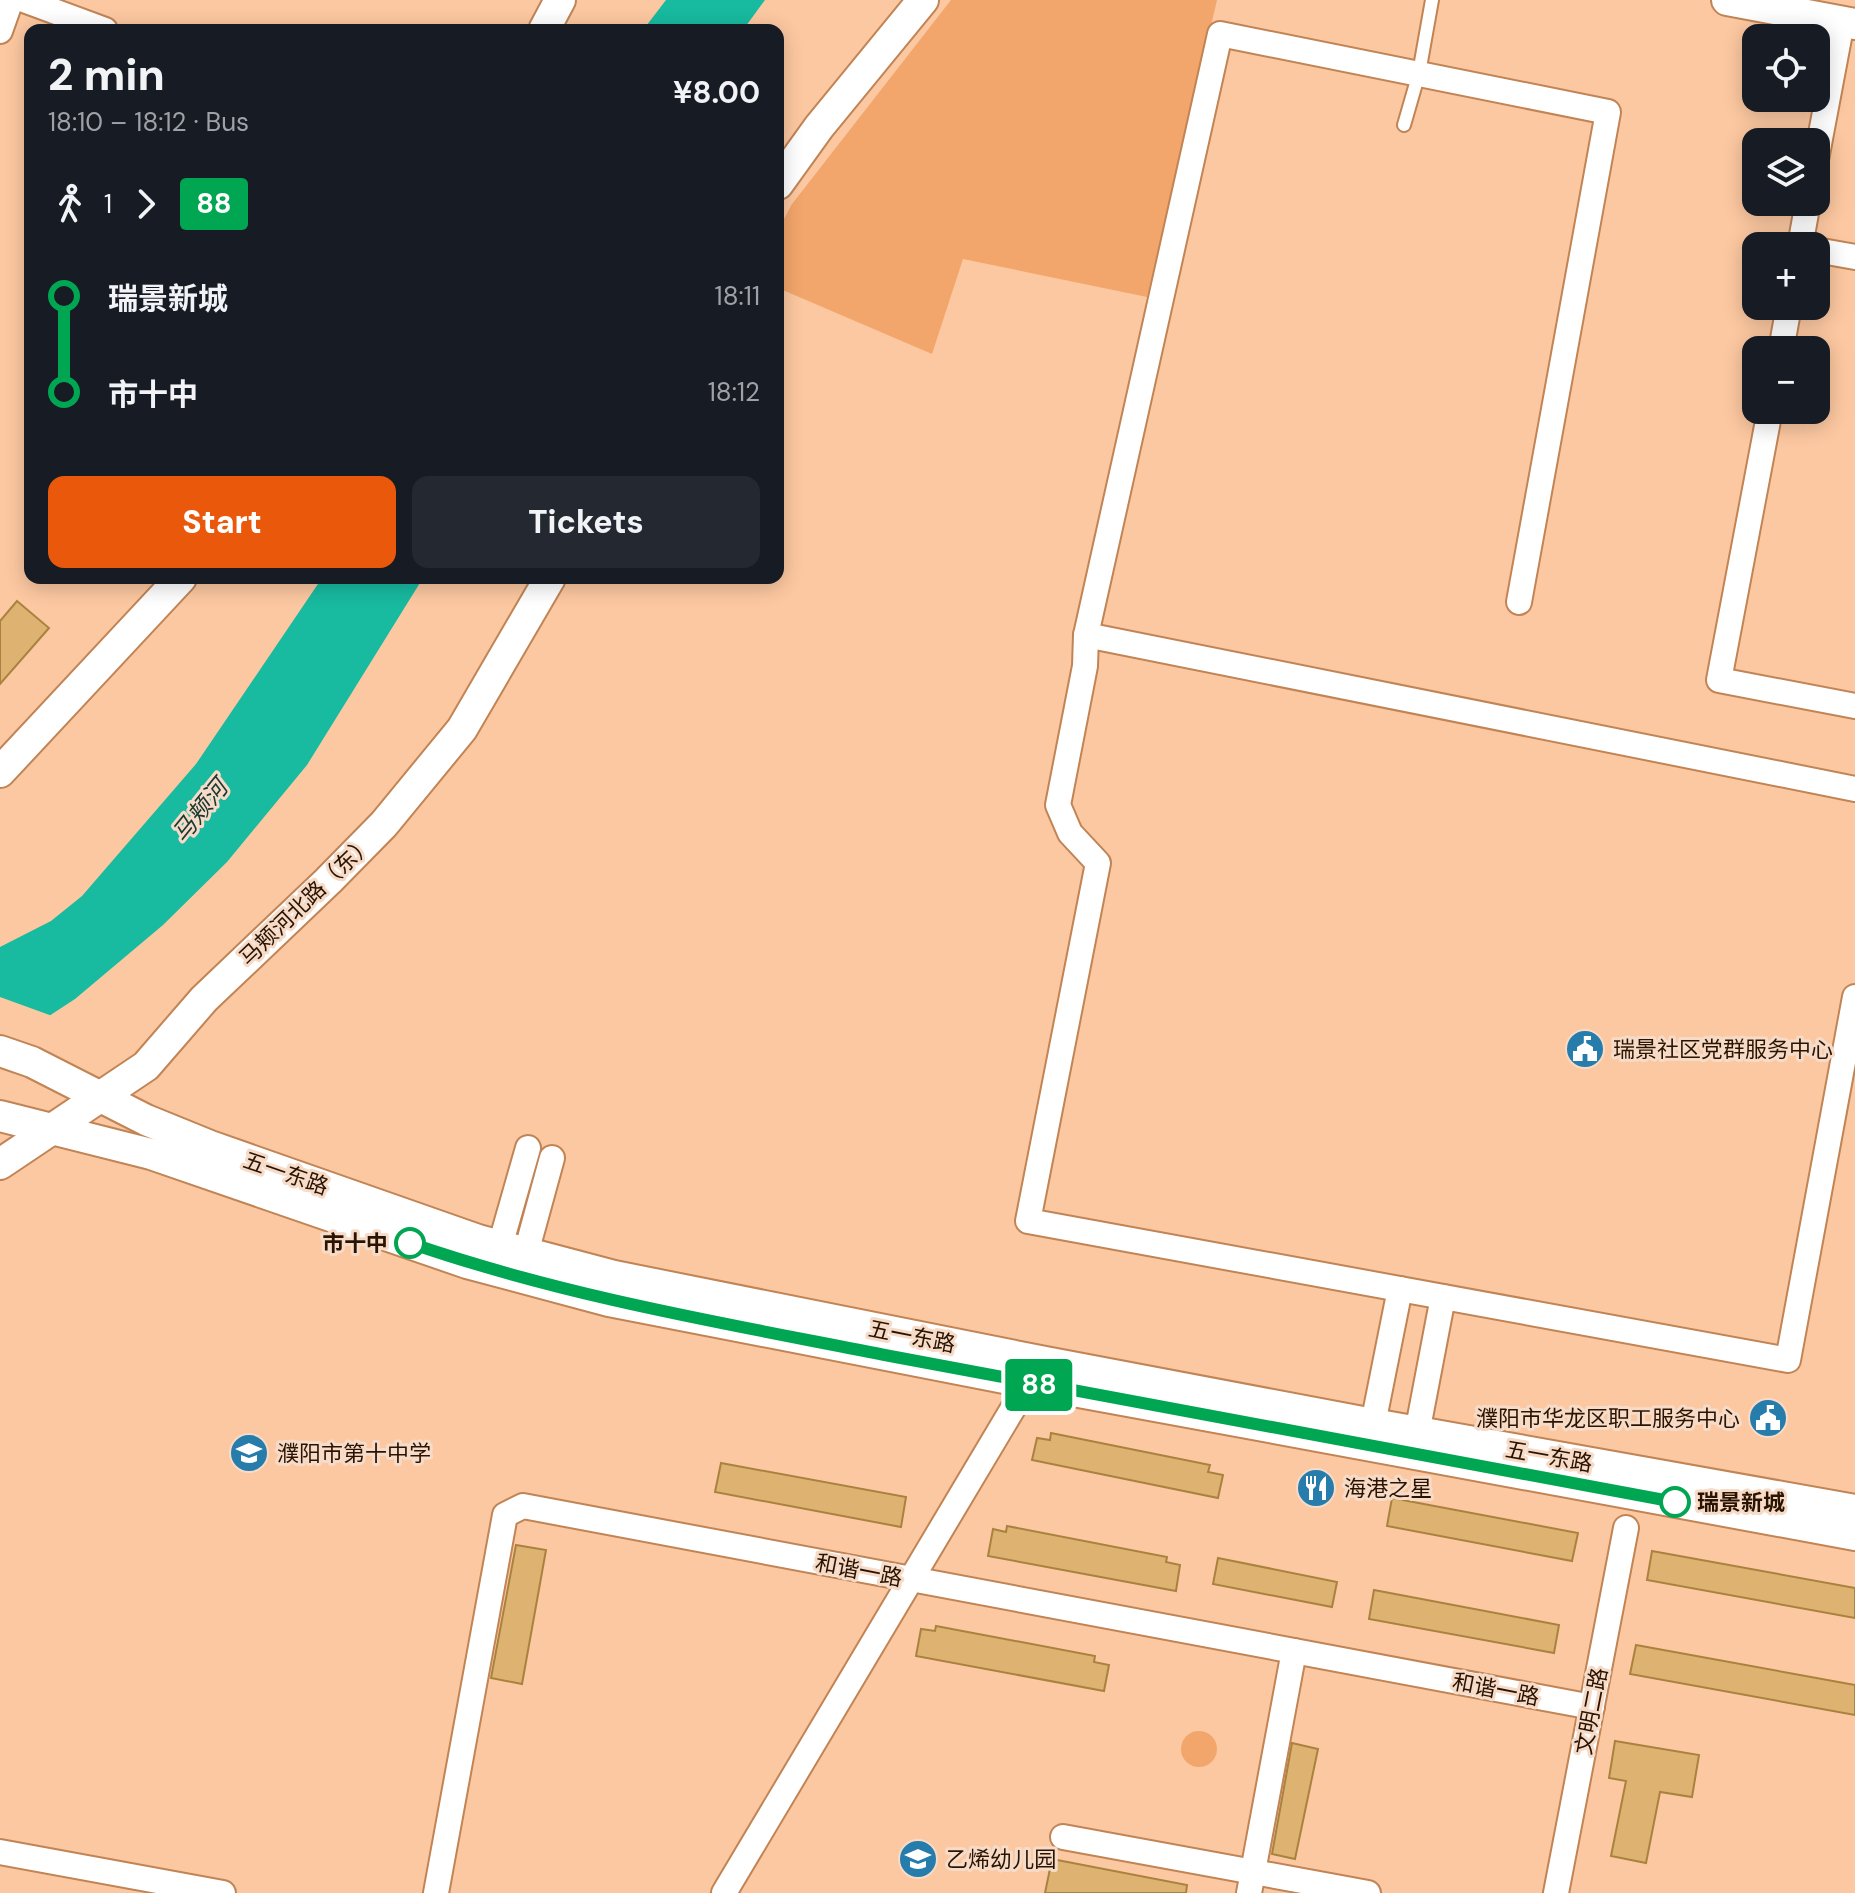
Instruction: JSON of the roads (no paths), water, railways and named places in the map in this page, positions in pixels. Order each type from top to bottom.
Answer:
[{"type":"street","points":[[0,31],[11,0]]},
{"type":"street","points":[[24,0],[89,24]]},
{"type":"street","points":[[547,24],[560,0]]},
{"type":"street","points":[[784,176],[819,127],[923,0]]},
{"type":"street","points":[[1727,0],[1848,23],[1823,128]]},
{"type":"street","points":[[1519,602],[1608,112],[1220,34],[1086,635],[1085,666],[1058,805],[1070,833],[1098,863],[1028,1221],[1788,1360],[1855,997]]},
{"type":"street","points":[[1830,253],[1855,257]]},
{"type":"street","points":[[1767,424],[1719,680],[1855,706]]},
{"type":"street","points":[[0,772],[175,584]]},
{"type":"street","name":"马颊河北路（东）","points":[[0,1164],[146,1066],[204,999],[328,881],[403,803],[462,729],[547,584]]},
{"type":"street","points":[[1086,635],[1855,789]]},
{"type":"street","name":"五一东路","points":[[0,1051],[32,1062],[146,1120],[210,1146],[513,1250],[1038,1373],[1855,1535]]},
{"type":"street","name":"五一东路","points":[[0,1116],[151,1154],[467,1263],[609,1301],[1038,1373],[1373,1424],[1855,1510]]},
{"type":"street","points":[[513,1250],[528,1148]]},
{"type":"street","points":[[513,1250],[552,1158]]},
{"type":"street","points":[[1373,1424],[1400,1289]]},
{"type":"street","points":[[1417,1433],[1443,1297]]},
{"type":"street","points":[[724,1893],[1015,1405],[1038,1373]]},
{"type":"street","name":"和谐一路","points":[[436,1893],[505,1515],[523,1506],[1592,1707]]},
{"type":"street","name":"文明二路","points":[[1556,1893],[1626,1528]]},
{"type":"street","points":[[1251,1882],[1294,1651]]},
{"type":"street","points":[[1063,1837],[1251,1882],[1368,1893]]},
{"type":"street","points":[[0,1852],[95,1881],[223,1893]]},
{"type":"lane","points":[[1404,125],[1419,73],[1432,0]]},
{"type":"water","points":[[666,0],[765,0],[747,24],[648,24]]},
{"type":"water","name":"马颊河","points":[[318,584],[419,584],[307,765],[227,862],[163,925],[75,999],[0,1048],[0,947],[51,921],[82,896],[196,764]]},
{"type":"place","name":"瑞景社区党群服务中心","points":[[1585,1049]]},
{"type":"place","name":"市十中","points":[[410,1243]]},
{"type":"place","name":"濮阳市华龙区职工服务中心","points":[[1768,1418]]},
{"type":"place","name":"濮阳市第十中学","points":[[249,1453]]},
{"type":"place","name":"海港之星","points":[[1316,1488]]},
{"type":"place","name":"瑞景新城","points":[[1675,1502]]},
{"type":"place","name":"乙烯幼儿园","points":[[918,1859]]}]
